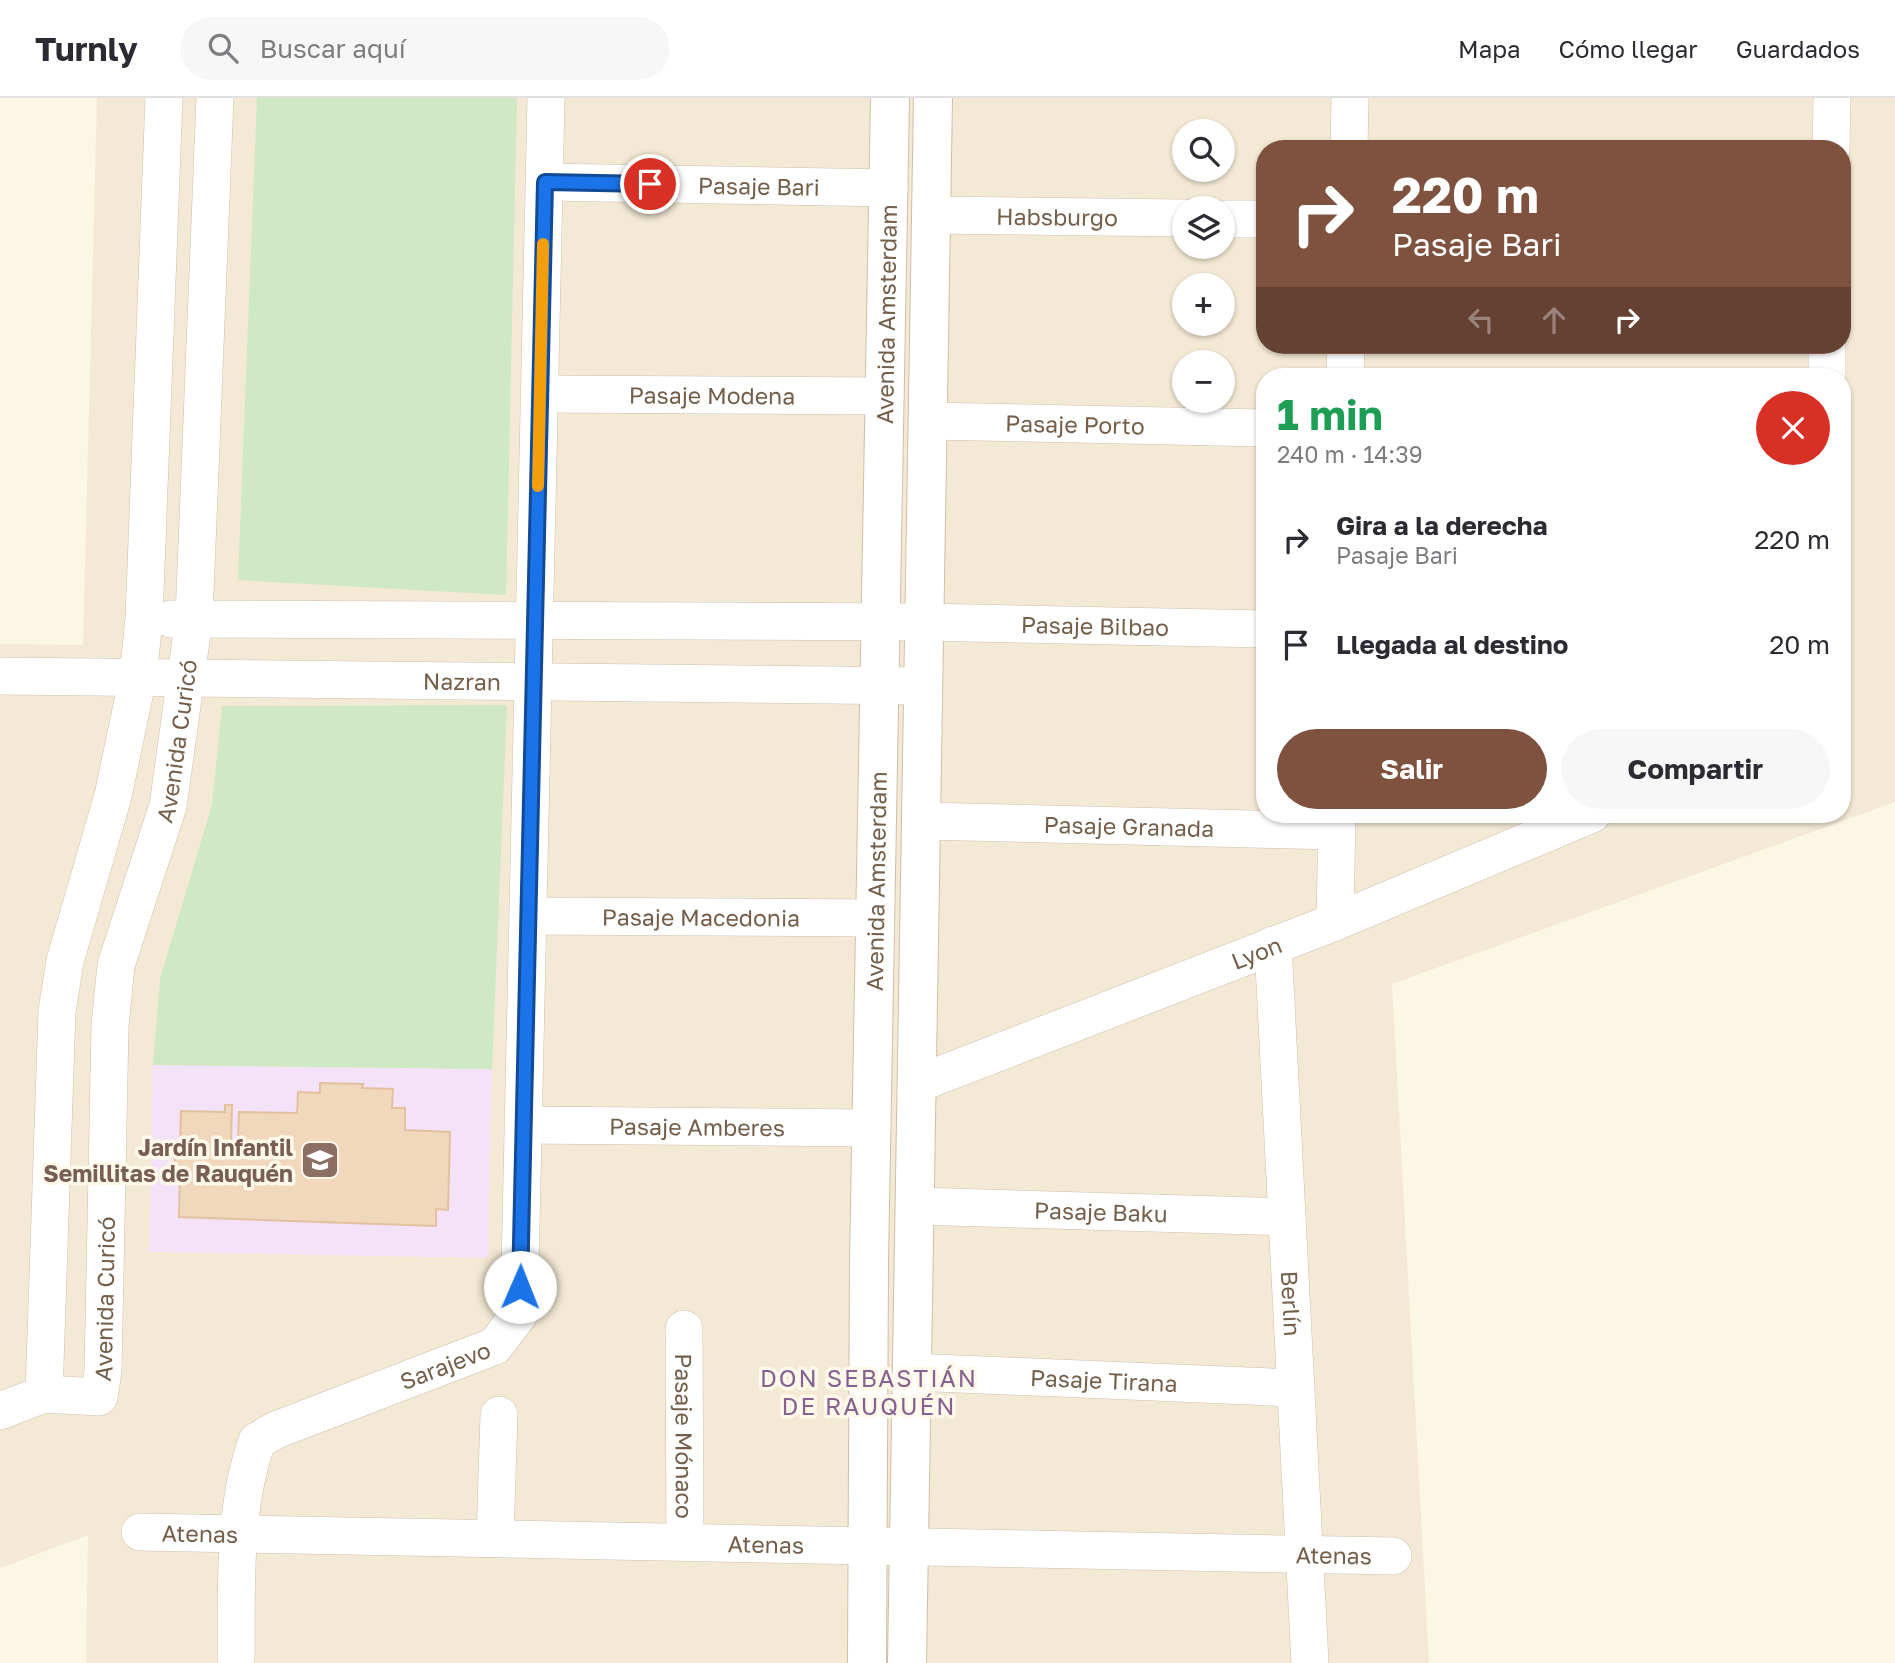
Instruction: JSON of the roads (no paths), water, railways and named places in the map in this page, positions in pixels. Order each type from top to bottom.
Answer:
[{"type":"street","name":"Avenida Curicó","points":[[164,98],[144,619],[138,677],[113,796],[65,961],[57,1011],[44,1394],[99,1397],[103,1371],[110,1026],[116,965],[168,806],[194,619],[215,98]]},
{"type":"street","name":"Sarajevo","points":[[236,1663],[239,1534],[248,1465],[257,1441],[276,1430],[495,1346],[519,1314],[546,98]]},
{"type":"street","name":"Avenida Amsterdam","points":[[867,1663],[869,1261],[890,98]]},
{"type":"street","name":"Avenida Amsterdam","points":[[907,1663],[933,98]]},
{"type":"street","points":[[1349,140],[1350,98]]},
{"type":"street","points":[[1831,140],[1832,98]]},
{"type":"street","name":"Pasaje Bari","points":[[545,182],[889,188]]},
{"type":"street","name":"Habsburgo","points":[[931,215],[1172,218]]},
{"type":"street","points":[[1235,219],[1256,219]]},
{"type":"street","name":"Pasaje Modena","points":[[540,394],[885,396]]},
{"type":"street","name":"Pasaje Porto","points":[[928,421],[1256,428]]},
{"type":"street","points":[[144,619],[924,622]]},
{"type":"street","name":"Pasaje Bilbao","points":[[924,622],[1256,629]]},
{"type":"street","name":"Nazran","points":[[0,676],[923,686]]},
{"type":"street","name":"Pasaje Granada","points":[[921,821],[1256,822]]},
{"type":"street","points":[[1335,922],[1337,823]]},
{"type":"street","name":"Lyon","points":[[917,1084],[1335,922],[1571,823]]},
{"type":"street","name":"Pasaje Macedonia","points":[[528,916],[875,918]]},
{"type":"street","name":"Berlín","points":[[1273,945],[1310,1663]]},
{"type":"street","name":"Pasaje Amberes","points":[[524,1125],[872,1128]]},
{"type":"street","name":"Pasaje Baku","points":[[915,1206],[1287,1217]]},
{"type":"street","name":"Pasaje Mónaco","points":[[684,1329],[685,1542]]},
{"type":"street","name":"Pasaje Tirana","points":[[912,1372],[1296,1388]]},
{"type":"street","points":[[0,1411],[44,1394]]},
{"type":"street","points":[[495,1538],[499,1415]]},
{"type":"street","name":"Atenas","points":[[140,1532],[1393,1556]]},
{"type":"place","name":"Jardín Infantil Semillitas de Rauquén","points":[[320,1160]]},
{"type":"district","name":"DON SEBASTIÁN DE RAUQUÉN","points":[[869,1391]]}]
